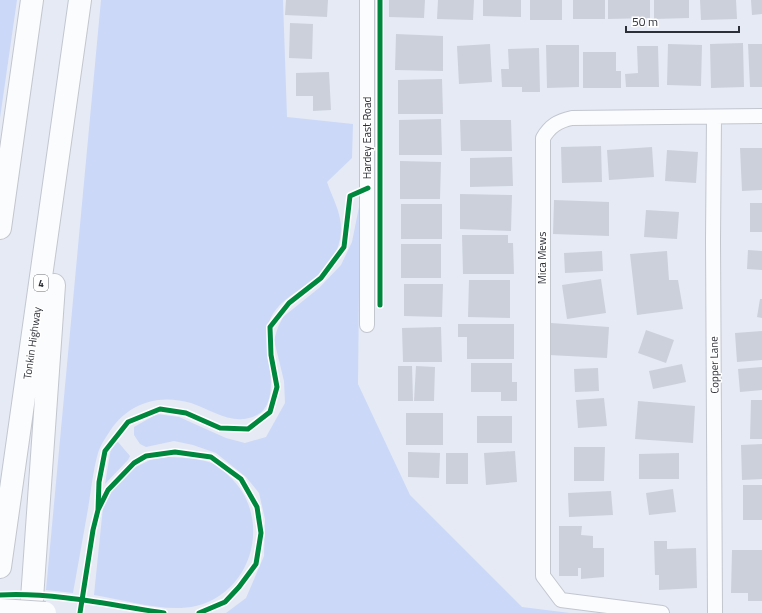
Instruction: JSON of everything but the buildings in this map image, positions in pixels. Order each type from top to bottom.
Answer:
[{"type":"highway","points":[[0,228],[32,0]]},
{"type":"highway","name":"Tonkin Highway","points":[[0,567],[66,112],[80,0]]},
{"type":"highway","points":[[31,613],[66,112]]},
{"type":"highway","points":[[0,610],[50,613]]},
{"type":"street","name":"Hardey East Road","points":[[367,0],[367,324]]},
{"type":"street","name":"Mica Mews","points":[[662,613],[560,600],[543,576],[543,138],[554,124],[561,120],[572,118],[762,116]]},
{"type":"street","name":"Copper Lane","points":[[714,117],[713,240],[715,613]]},
{"type":"shaded area","points":[[0,0],[17,0],[0,118]]},
{"type":"shaded area","points":[[101,0],[283,0],[287,117],[353,124],[352,158],[327,182],[338,210],[341,226],[340,240],[332,260],[323,272],[315,279],[282,303],[273,313],[269,321],[267,336],[271,387],[269,399],[265,408],[257,415],[240,419],[223,416],[191,403],[166,399],[133,408],[124,415],[108,434],[98,453],[93,474],[73,593],[46,590]]},
{"type":"shaded area","points":[[360,202],[358,384],[410,495],[522,607],[570,613],[226,613],[246,598],[264,556],[265,519],[259,493],[246,477],[216,453],[193,445],[174,441],[146,447],[140,444],[134,435],[134,427],[157,414],[179,417],[226,438],[245,443],[266,437],[285,403],[284,381],[274,340],[278,327],[283,317],[319,288],[341,265],[352,242]]},
{"type":"shaded area","points":[[118,442],[130,456],[105,484],[111,448],[113,444]]},
{"type":"shaded area","points":[[168,457],[187,458],[212,463],[218,466],[229,476],[243,492],[251,511],[253,531],[251,551],[244,569],[232,585],[216,598],[196,606],[184,608],[159,607],[94,595],[103,507],[111,490],[132,469],[150,460]]},
{"type":"cycle path","points":[[380,0],[380,305]]},
{"type":"cycle path","points":[[98,510],[99,482],[105,451],[128,422],[160,409],[186,413],[220,428],[248,429],[270,412],[277,387],[271,355],[270,327],[289,303],[321,278],[344,247],[350,196],[368,188]]},
{"type":"cycle path","points":[[80,613],[93,530],[98,510],[108,490],[134,463],[146,456],[175,452],[211,457],[241,479],[257,507],[261,533],[256,564],[239,587],[225,602],[199,613]]},
{"type":"cycle path","points":[[0,595],[41,595],[61,597],[164,613]]}]
